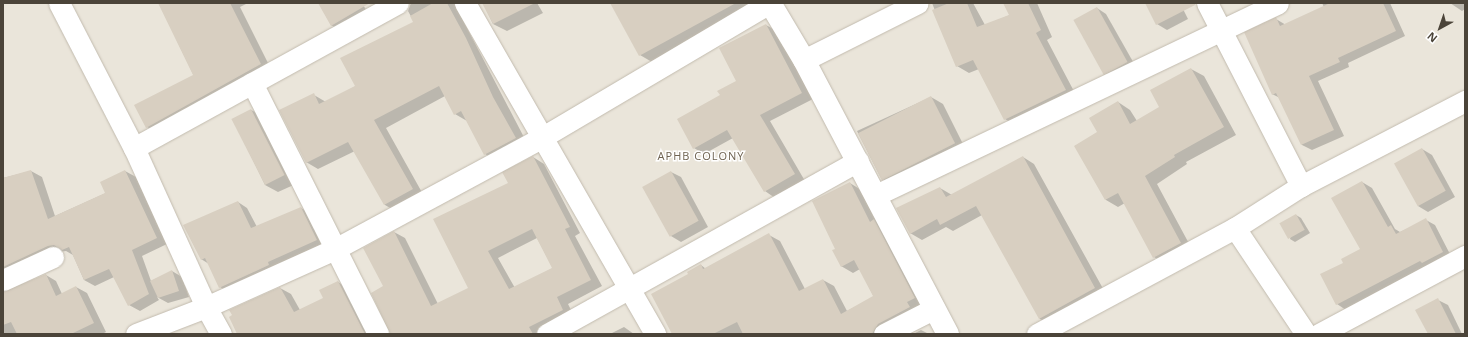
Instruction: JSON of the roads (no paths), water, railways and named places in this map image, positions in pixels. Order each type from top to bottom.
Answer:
[{"type":"street","points":[[59,3],[134,148],[206,307],[221,334]]},
{"type":"street","points":[[134,148],[398,3]]},
{"type":"street","points":[[465,3],[541,138],[655,334]]},
{"type":"street","points":[[136,334],[206,307],[335,249],[541,138],[769,3],[804,60],[876,195],[933,309],[948,334]]},
{"type":"street","points":[[804,60],[918,3]]},
{"type":"street","points":[[1207,3],[1222,29],[1301,186]]},
{"type":"street","points":[[876,195],[1278,3]]},
{"type":"street","points":[[252,83],[378,334]]},
{"type":"street","points":[[1037,334],[1235,228],[1301,186],[1465,101]]},
{"type":"street","points":[[547,334],[858,161]]},
{"type":"street","points":[[1235,228],[1306,334]]},
{"type":"street","points":[[1319,334],[1465,256]]},
{"type":"street","points":[[3,280],[53,257]]},
{"type":"street","points":[[884,334],[933,309]]},
{"type":"district","name":"APHB COLONY","points":[[701,156]]}]
